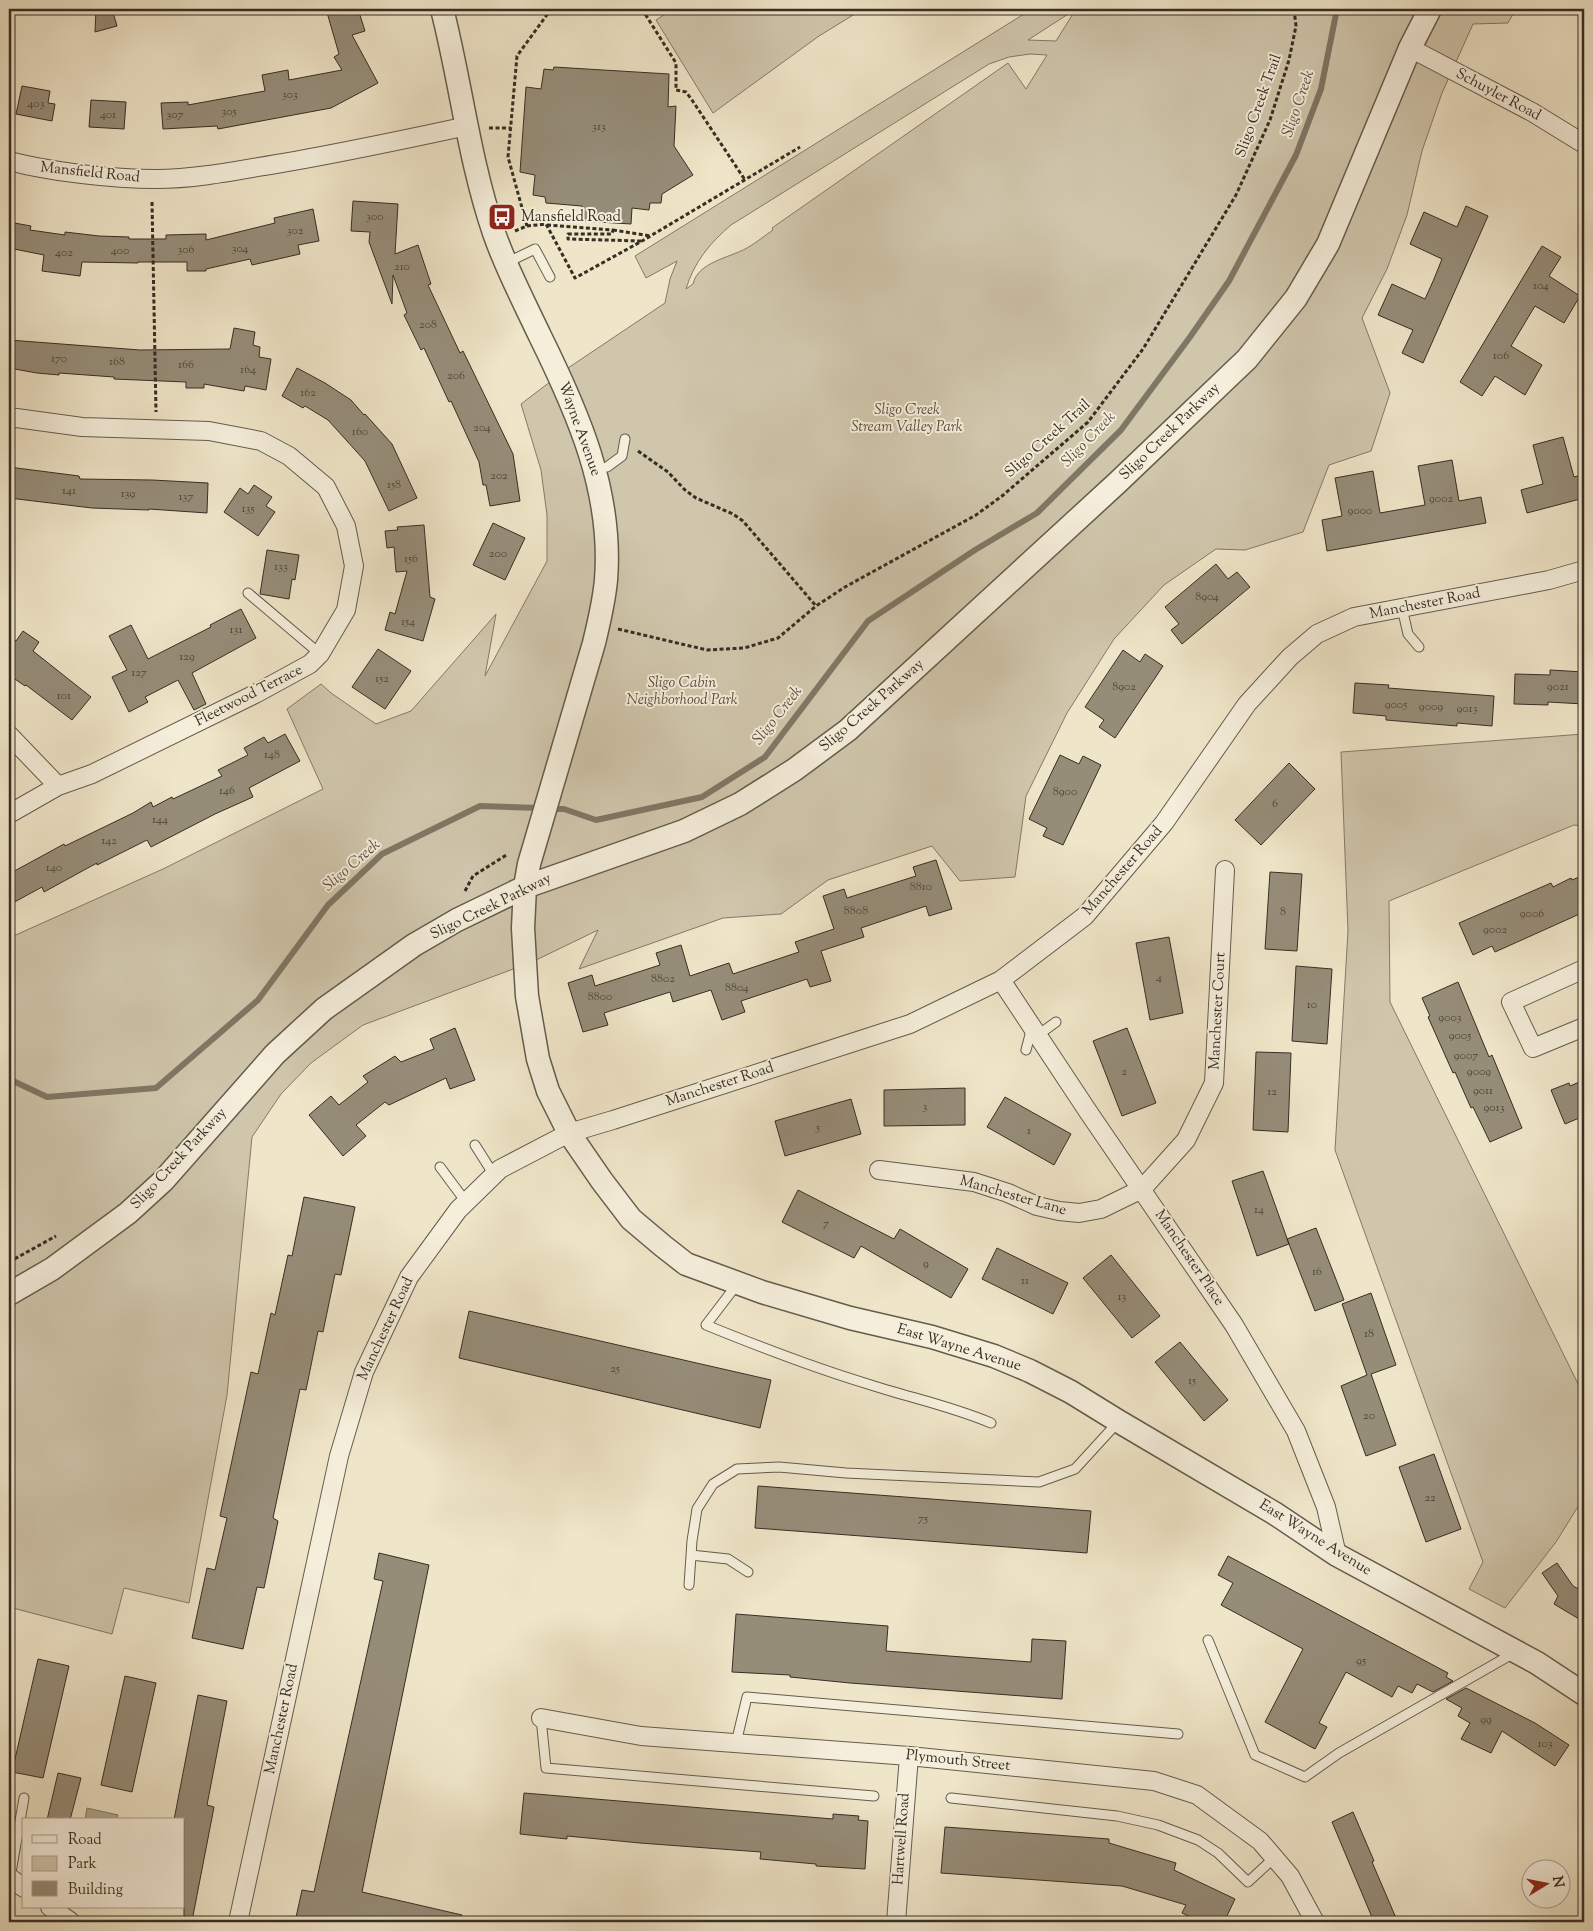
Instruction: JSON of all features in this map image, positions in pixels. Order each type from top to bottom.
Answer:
[{"type":"street","name":"Wayne Avenue","points":[[442,9],[476,127],[473,156],[494,233],[506,263],[574,407],[595,470],[605,526],[606,580],[602,608],[594,643],[536,838],[525,887]]},
{"type":"street","name":"Sligo Creek Parkway","points":[[9,1294],[52,1270],[128,1213],[163,1181],[276,1054],[324,1008],[414,945],[457,920],[525,887],[684,831],[740,804],[794,770],[848,730],[1117,483],[1247,360],[1296,298],[1328,244],[1410,48],[1430,9]]},
{"type":"street","name":"Schuyler Road","points":[[1410,48],[1532,112],[1584,144]]},
{"type":"street","name":"Mansfield Road","points":[[9,161],[103,176],[156,179],[215,174],[310,159],[476,127]]},
{"type":"street","name":"Fleetwood Terrace","points":[[9,417],[82,427],[209,431],[261,441],[289,456],[326,487],[346,526],[354,566],[346,610],[320,654],[310,664],[256,694],[92,774],[58,786],[9,814]]},
{"type":"street","name":"Manchester Road","points":[[238,1922],[339,1456],[364,1372],[409,1277],[458,1210],[500,1169],[570,1132],[910,1024],[1001,980],[1086,916],[1164,823],[1247,704],[1290,657],[1317,634],[1354,617],[1549,580],[1584,570]]},
{"type":"street","points":[[9,735],[58,786]]},
{"type":"street","name":"Manchester Court","points":[[1142,1189],[1186,1140],[1214,1083],[1225,870]]},
{"type":"street","name":"East Wayne Avenue","points":[[525,887],[523,928],[527,996],[532,1032],[548,1091],[584,1158],[631,1219],[686,1264],[790,1301],[850,1318],[932,1337],[994,1356],[1030,1370],[1071,1392],[1274,1513],[1336,1555],[1537,1663],[1584,1694]]},
{"type":"street","points":[[1584,969],[1511,1002],[1533,1048],[1584,1027]]},
{"type":"street","name":"Manchester Place","points":[[1001,980],[1234,1324],[1296,1431],[1326,1507],[1336,1555]]},
{"type":"street","name":"Manchester Lane","points":[[879,1170],[974,1182],[1008,1193],[1037,1206],[1079,1214],[1101,1209],[1142,1189]]},
{"type":"street","name":"Plymouth Street","points":[[541,1718],[641,1736],[909,1756],[1154,1781],[1197,1795],[1260,1841],[1290,1876],[1315,1922]]},
{"type":"street","name":"Hartwell Road","points":[[896,1922],[909,1756]]},
{"type":"street","points":[[51,1908],[71,1922]]},
{"type":"lane","points":[[506,263],[535,249],[550,277]]},
{"type":"lane","points":[[595,470],[614,463],[622,456],[624,442]]},
{"type":"lane","points":[[248,593],[320,654]]},
{"type":"lane","points":[[1402,608],[1408,634],[1419,647]]},
{"type":"lane","points":[[1026,1050],[1035,1031],[1056,1022]]},
{"type":"lane","points":[[475,1145],[494,1175]]},
{"type":"lane","points":[[440,1168],[466,1202]]},
{"type":"lane","points":[[738,1282],[706,1324],[780,1356],[871,1385],[960,1410],[991,1423]]},
{"type":"lane","points":[[689,1585],[697,1509],[713,1484],[737,1469],[779,1467],[846,1473],[1039,1482],[1075,1469],[1118,1421]]},
{"type":"lane","points":[[691,1555],[728,1559],[748,1572]]},
{"type":"lane","points":[[1208,1640],[1255,1755],[1305,1777],[1339,1753],[1517,1652]]},
{"type":"lane","points":[[736,1743],[747,1697],[1178,1734]]},
{"type":"lane","points":[[541,1718],[546,1768],[874,1796]]},
{"type":"lane","points":[[14,1881],[24,1798]]},
{"type":"lane","points":[[951,1798],[1117,1816],[1158,1824],[1198,1840],[1218,1853],[1248,1882],[1274,1858]]},
{"type":"path","points":[[549,9],[549,12],[517,56],[508,157],[527,226],[546,224],[613,230],[651,236]]},
{"type":"path","points":[[642,9],[676,63],[676,90],[686,92],[745,180]]},
{"type":"path","name":"Sligo Creek Trail","points":[[610,628],[700,649],[726,650],[744,648],[778,638],[816,606],[845,587],[976,515],[1067,442],[1103,404],[1143,349],[1236,195],[1270,120],[1289,60],[1296,26],[1294,9]]},
{"type":"path","points":[[666,46],[670,43]]},
{"type":"path","points":[[476,127],[511,128]]},
{"type":"path","points":[[546,224],[575,278],[651,236],[800,147]]},
{"type":"path","points":[[152,202],[156,429]]},
{"type":"path","points":[[613,230],[612,234],[568,234],[568,239],[642,241]]},
{"type":"path","points":[[624,442],[668,472],[685,490],[696,498],[733,514],[743,521],[816,606]]},
{"type":"green space","points":[[673,9],[863,9],[819,36],[713,113],[656,20]]},
{"type":"green space","name":"Sligo Creek Stream Valley Park","points":[[1032,9],[1076,9],[1516,9],[1508,23],[1473,24],[1442,93],[1422,151],[1407,215],[1387,269],[1362,318],[1390,393],[1371,451],[1329,465],[1303,532],[1245,550],[1216,549],[1164,585],[1114,639],[1067,713],[1026,796],[1015,877],[960,881],[932,846],[828,880],[781,914],[723,918],[579,969],[598,930],[532,962],[363,1025],[311,1063],[281,1094],[252,1137],[227,1395],[189,1603],[124,1588],[112,1634],[9,1607],[9,938],[163,869],[323,789],[287,709],[321,684],[376,724],[411,711],[496,614],[485,676],[547,561],[547,515],[541,470],[521,404],[571,366],[665,303],[670,279],[677,261],[646,278],[635,256]],"holes":[[[1076,9],[1056,41],[1028,40]],[[1030,54],[1047,55],[1026,89],[1008,63],[772,228],[773,230],[754,244],[701,270],[693,284],[686,289],[698,262],[716,239],[731,225],[989,64],[1009,57]]]},
{"type":"green space","points":[[1584,734],[1584,826],[1574,825],[1389,901],[1390,1002],[1584,1396],[1584,1497],[1556,1542],[1505,1608],[1469,1589],[1483,1562],[1335,1150],[1348,931],[1341,752]]},
{"type":"shaded area","points":[[87,1808],[118,1815],[117,1818],[85,1818]]},
{"type":"building","points":[[96,9],[112,9],[117,26],[95,32]]},
{"type":"building","points":[[326,9],[358,9],[365,31],[352,35],[378,83],[331,108],[218,129],[217,126],[163,129],[161,103],[188,102],[188,105],[265,91],[262,75],[288,70],[289,80],[342,70],[334,57],[339,54]]},
{"type":"building","points":[[554,67],[669,74],[668,107],[676,106],[674,146],[693,175],[662,194],[661,203],[650,203],[649,210],[632,208],[631,224],[583,221],[582,206],[546,203],[545,197],[533,195],[535,175],[520,172],[526,87],[541,89],[544,69],[553,70]]},
{"type":"building","points":[[22,86],[50,91],[48,103],[55,104],[52,121],[16,114]]},
{"type":"building","points":[[91,100],[126,102],[124,129],[89,127]]},
{"type":"building","points":[[353,201],[398,204],[395,254],[418,245],[431,284],[428,285],[460,353],[463,351],[513,454],[520,501],[490,506],[486,485],[483,485],[479,462],[424,348],[421,350],[404,315],[407,313],[393,275],[392,304],[369,242],[370,232],[351,231]]},
{"type":"building","points":[[1466,206],[1488,216],[1423,363],[1402,353],[1413,330],[1378,315],[1392,284],[1425,299],[1434,279],[1442,259],[1410,244],[1424,212],[1457,227]]},
{"type":"building","points":[[313,209],[319,241],[298,245],[300,254],[252,265],[250,259],[206,269],[206,271],[187,271],[187,262],[82,262],[80,276],[42,271],[44,255],[9,248],[9,222],[31,226],[30,230],[65,235],[65,232],[129,237],[129,239],[166,239],[166,235],[206,234],[206,240],[275,223],[274,218]]},
{"type":"building","points":[[1542,246],[1561,257],[1549,276],[1580,296],[1564,323],[1535,306],[1511,346],[1542,365],[1525,395],[1495,376],[1482,396],[1460,382]]},
{"type":"building","points":[[234,328],[255,332],[253,345],[260,347],[259,357],[271,359],[266,390],[245,386],[244,391],[204,384],[204,388],[186,388],[186,382],[114,379],[114,377],[59,373],[59,375],[9,368],[9,340],[140,350],[230,349]]},
{"type":"building","points":[[297,368],[351,400],[365,414],[392,444],[417,498],[389,511],[365,461],[328,420],[305,406],[303,408],[282,396]]},
{"type":"building","points":[[1563,437],[1574,477],[1584,474],[1584,498],[1527,513],[1521,490],[1543,484],[1533,445]]},
{"type":"building","points":[[1452,460],[1459,501],[1481,497],[1486,523],[1327,551],[1322,520],[1342,516],[1335,478],[1373,471],[1380,513],[1425,505],[1418,466]]},
{"type":"building","points":[[9,467],[79,476],[80,479],[208,483],[207,513],[92,508],[9,498]]},
{"type":"building","points":[[254,485],[272,497],[266,506],[275,512],[258,536],[224,512],[240,488],[248,494]]},
{"type":"building","points":[[493,523],[525,538],[505,580],[473,565]]},
{"type":"building","points":[[424,525],[430,597],[435,599],[423,641],[385,630],[390,612],[395,614],[407,571],[396,572],[394,547],[387,548],[385,531],[398,530],[397,527]]},
{"type":"building","points":[[267,550],[299,555],[295,580],[292,579],[289,599],[260,594]]},
{"type":"building","points":[[1216,564],[1228,579],[1237,572],[1250,587],[1182,644],[1171,630],[1179,624],[1165,607]]},
{"type":"building","points":[[241,609],[256,638],[192,673],[206,704],[194,710],[178,680],[145,697],[148,702],[129,712],[112,677],[127,670],[109,636],[131,625],[148,659],[211,627],[210,625]]},
{"type":"building","points":[[23,631],[39,642],[33,651],[91,697],[72,720],[26,685],[9,675],[9,636],[16,641]]},
{"type":"building","points":[[378,649],[411,671],[385,709],[352,687]]},
{"type":"building","points":[[1123,650],[1140,662],[1145,654],[1163,666],[1115,738],[1099,727],[1104,720],[1085,707]]},
{"type":"building","points":[[1550,670],[1584,672],[1584,704],[1548,702],[1548,705],[1514,704],[1515,674],[1550,675]]},
{"type":"building","points":[[1355,683],[1389,685],[1388,688],[1494,696],[1492,726],[1457,723],[1457,726],[1386,720],[1386,716],[1353,713]]},
{"type":"building","points":[[285,734],[300,761],[249,788],[253,797],[151,847],[147,840],[97,865],[97,863],[44,892],[42,887],[9,905],[9,874],[64,844],[65,846],[133,813],[151,802],[153,807],[222,776],[218,770],[248,755],[244,748],[264,737],[268,743]]},
{"type":"building","points":[[1060,755],[1079,764],[1083,756],[1101,765],[1063,845],[1043,836],[1047,828],[1029,819]]},
{"type":"building","points":[[1289,763],[1315,789],[1261,845],[1235,820]]},
{"type":"building","points":[[936,860],[952,909],[929,916],[926,906],[861,928],[864,937],[821,951],[831,981],[810,987],[807,979],[741,1001],[745,1012],[722,1020],[711,990],[673,1002],[670,992],[604,1013],[608,1025],[583,1032],[568,983],[592,975],[595,986],[660,965],[656,953],[681,945],[690,976],[729,963],[733,974],[799,952],[795,942],[834,929],[823,896],[844,889],[847,898],[916,876],[913,867]]},
{"type":"building","points":[[1270,872],[1302,874],[1297,951],[1265,949]]},
{"type":"building","points":[[1584,875],[1584,912],[1495,952],[1492,946],[1473,955],[1459,923],[1551,883],[1553,887],[1571,878],[1572,880]]},
{"type":"building","points":[[1169,937],[1183,1013],[1150,1020],[1136,943]]},
{"type":"building","points":[[1296,966],[1332,969],[1327,1044],[1292,1041]]},
{"type":"building","points":[[1458,982],[1489,1057],[1492,1055],[1522,1128],[1490,1142],[1473,1107],[1471,1108],[1455,1072],[1453,1073],[1428,1017],[1430,1016],[1422,998]]},
{"type":"building","points":[[455,1028],[475,1080],[450,1089],[446,1078],[389,1105],[385,1102],[356,1125],[366,1136],[343,1156],[309,1115],[331,1096],[339,1105],[368,1082],[363,1076],[395,1056],[401,1062],[434,1049],[430,1039]]},
{"type":"building","points":[[1127,1028],[1156,1103],[1122,1116],[1093,1041]]},
{"type":"building","points":[[1256,1052],[1291,1053],[1288,1132],[1253,1130]]},
{"type":"building","points":[[1584,1080],[1584,1116],[1565,1124],[1551,1090],[1569,1083],[1570,1086]]},
{"type":"building","points":[[965,1088],[965,1125],[884,1126],[884,1090]]},
{"type":"building","points":[[1005,1097],[1071,1134],[1054,1165],[987,1127]]},
{"type":"building","points":[[851,1099],[861,1134],[785,1156],[775,1121]]},
{"type":"building","points":[[1263,1171],[1289,1244],[1257,1256],[1232,1181]]},
{"type":"building","points":[[798,1190],[894,1239],[900,1229],[968,1269],[951,1298],[861,1246],[854,1258],[782,1222]]},
{"type":"building","points":[[304,1197],[355,1207],[341,1275],[335,1274],[323,1332],[318,1331],[306,1390],[300,1389],[273,1518],[278,1521],[264,1588],[257,1587],[243,1649],[192,1638],[207,1568],[215,1570],[227,1518],[220,1516],[251,1372],[258,1374],[271,1313],[275,1315],[288,1255],[292,1256]]},
{"type":"building","points":[[1316,1228],[1344,1300],[1315,1311],[1287,1239]]},
{"type":"building","points":[[997,1248],[1068,1283],[1053,1314],[982,1279]]},
{"type":"building","points":[[1111,1255],[1160,1316],[1132,1338],[1083,1278]]},
{"type":"building","points":[[1371,1293],[1396,1365],[1371,1374],[1396,1445],[1366,1456],[1341,1386],[1367,1375],[1342,1304]]},
{"type":"building","points":[[469,1311],[771,1380],[760,1428],[459,1358]]},
{"type":"building","points":[[1180,1342],[1228,1400],[1204,1421],[1155,1362]]},
{"type":"building","points":[[1434,1454],[1461,1529],[1426,1542],[1399,1467]]},
{"type":"building","points":[[758,1486],[1091,1511],[1087,1553],[755,1528]]},
{"type":"building","points":[[379,1553],[429,1565],[362,1892],[462,1915],[461,1922],[295,1922],[302,1890],[314,1892],[383,1581],[374,1579]]},
{"type":"building","points":[[1228,1556],[1448,1673],[1446,1677],[1453,1681],[1433,1692],[1417,1684],[1412,1693],[1398,1686],[1392,1697],[1346,1672],[1319,1723],[1327,1727],[1315,1749],[1265,1722],[1303,1649],[1221,1605],[1233,1583],[1218,1575]]},
{"type":"building","points":[[1557,1563],[1573,1586],[1584,1592],[1584,1622],[1554,1604],[1558,1596],[1542,1573]]},
{"type":"building","points":[[736,1614],[888,1626],[886,1651],[1031,1662],[1032,1639],[1066,1641],[1062,1699],[850,1683],[790,1677],[790,1675],[732,1672]]},
{"type":"building","points":[[38,1659],[69,1666],[43,1778],[12,1772]]},
{"type":"building","points":[[125,1676],[156,1683],[132,1792],[101,1785]]},
{"type":"building","points":[[1466,1688],[1535,1723],[1569,1745],[1555,1766],[1502,1731],[1491,1753],[1461,1739],[1470,1723],[1458,1716],[1462,1708],[1446,1699]]},
{"type":"building","points":[[198,1695],[227,1701],[207,1805],[214,1807],[192,1921],[184,1920],[185,1818],[174,1818]]},
{"type":"building","points":[[58,1773],[81,1778],[71,1818],[47,1818]]},
{"type":"building","points":[[524,1793],[833,1819],[833,1814],[859,1816],[858,1820],[868,1821],[865,1869],[816,1866],[816,1864],[760,1859],[761,1852],[567,1836],[567,1839],[520,1834]]},
{"type":"building","points":[[1353,1812],[1396,1918],[1387,1922],[1374,1922],[1332,1822]]},
{"type":"building","points":[[945,1827],[1109,1839],[1109,1843],[1176,1863],[1174,1870],[1235,1899],[1224,1922],[1202,1922],[1182,1913],[1186,1905],[1122,1886],[941,1873]]},
{"type":"waterway","name":"Sligo Creek","points":[[550,809],[564,809],[596,820],[702,797],[765,757],[868,621],[975,550],[1037,513],[1121,430],[1229,281],[1296,155],[1321,89],[1337,9]]},
{"type":"waterway","name":"Sligo Creek","points":[[9,1079],[47,1097],[156,1088],[258,1000],[328,905],[382,854],[480,806],[540,808]]},
{"type":"place","name":"Mansfield Road","points":[[502,217]]},
{"type":"park label","name":"Sligo Cabin Neighborhood Park","points":[[682,692]]}]
